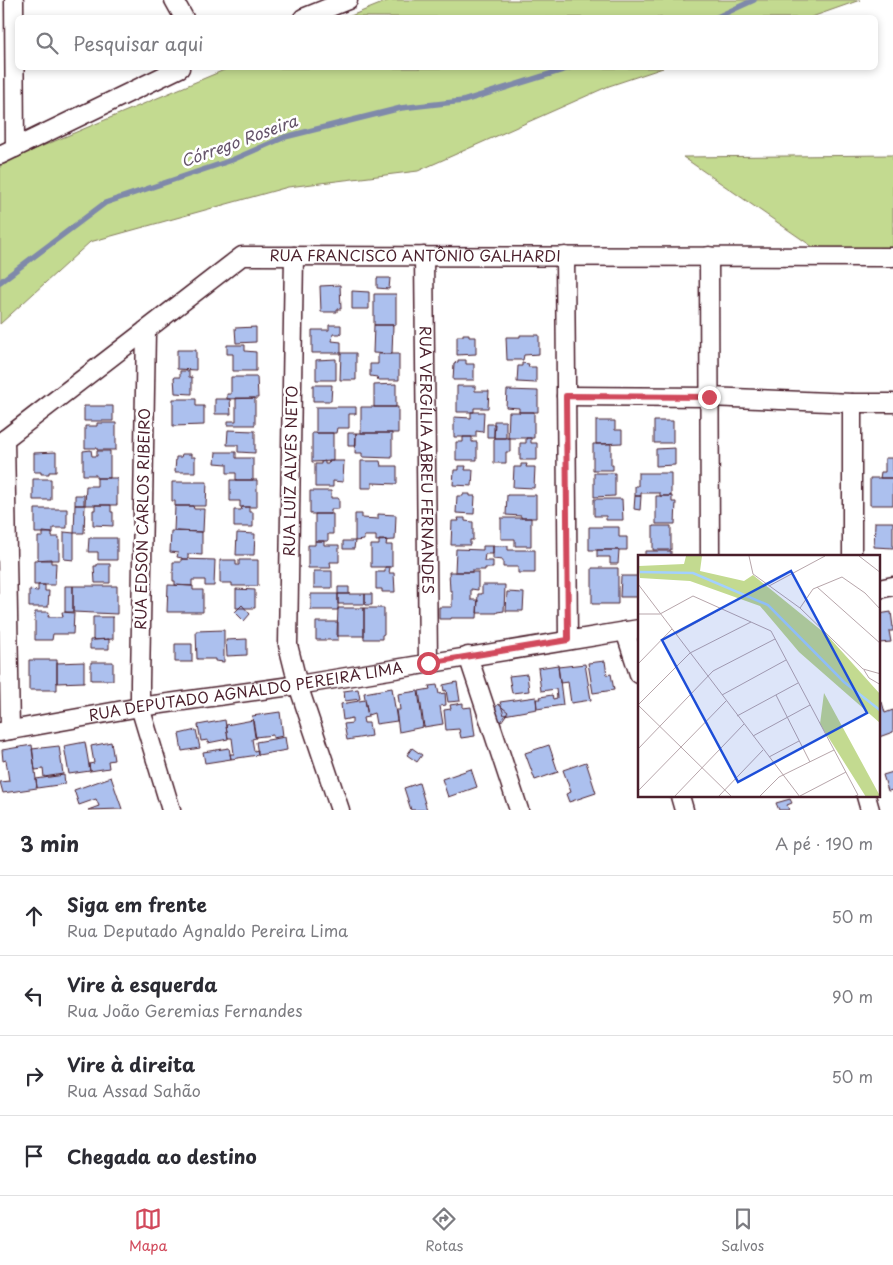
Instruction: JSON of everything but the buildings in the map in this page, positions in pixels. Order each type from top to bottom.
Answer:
[{"type":"street","points":[[14,0],[7,151],[176,70]]},
{"type":"street","points":[[174,0],[182,15]]},
{"type":"street","points":[[310,15],[348,0]]},
{"type":"street","name":"RUA FRANCISCO ANTÔNIO GALHARDI","points":[[2,441],[242,256],[893,257]]},
{"type":"street","name":"RUA LUIZ ALVES NETO","points":[[294,256],[288,645],[298,685],[340,810]]},
{"type":"street","name":"RUA VERGÍLIA ABREU FERNANDES","points":[[424,256],[428,663]]},
{"type":"street","points":[[565,256],[568,640]]},
{"type":"street","points":[[709,256],[710,555]]},
{"type":"street","name":"RUA EDSON CARLOS RIBEIRO","points":[[146,330],[140,708],[171,810]]},
{"type":"street","points":[[566,396],[709,397],[893,403]]},
{"type":"street","points":[[852,403],[852,555]]},
{"type":"street","points":[[2,441],[5,731]]},
{"type":"street","points":[[880,589],[893,586]]},
{"type":"street","points":[[632,630],[638,668]]},
{"type":"street","name":"RUA DEPUTADO AGNALDO PEREIRA LIMA","points":[[5,731],[632,630]]},
{"type":"street","points":[[468,656],[519,810]]},
{"type":"green space","points":[[390,0],[860,0],[818,15],[353,15]]},
{"type":"green space","points":[[224,70],[657,70],[609,86],[418,171],[288,187],[90,242],[0,324],[0,164]]},
{"type":"green space","points":[[893,155],[893,251],[826,256],[683,157]]},
{"type":"waterway","name":"Córrego Roseira","points":[[722,15],[754,0]]},
{"type":"waterway","name":"Córrego Roseira","points":[[0,282],[105,203],[232,160],[285,137],[401,108],[463,101],[563,70]]},
{"type":"route","points":[[428,663],[568,640],[566,396],[709,397]]}]
